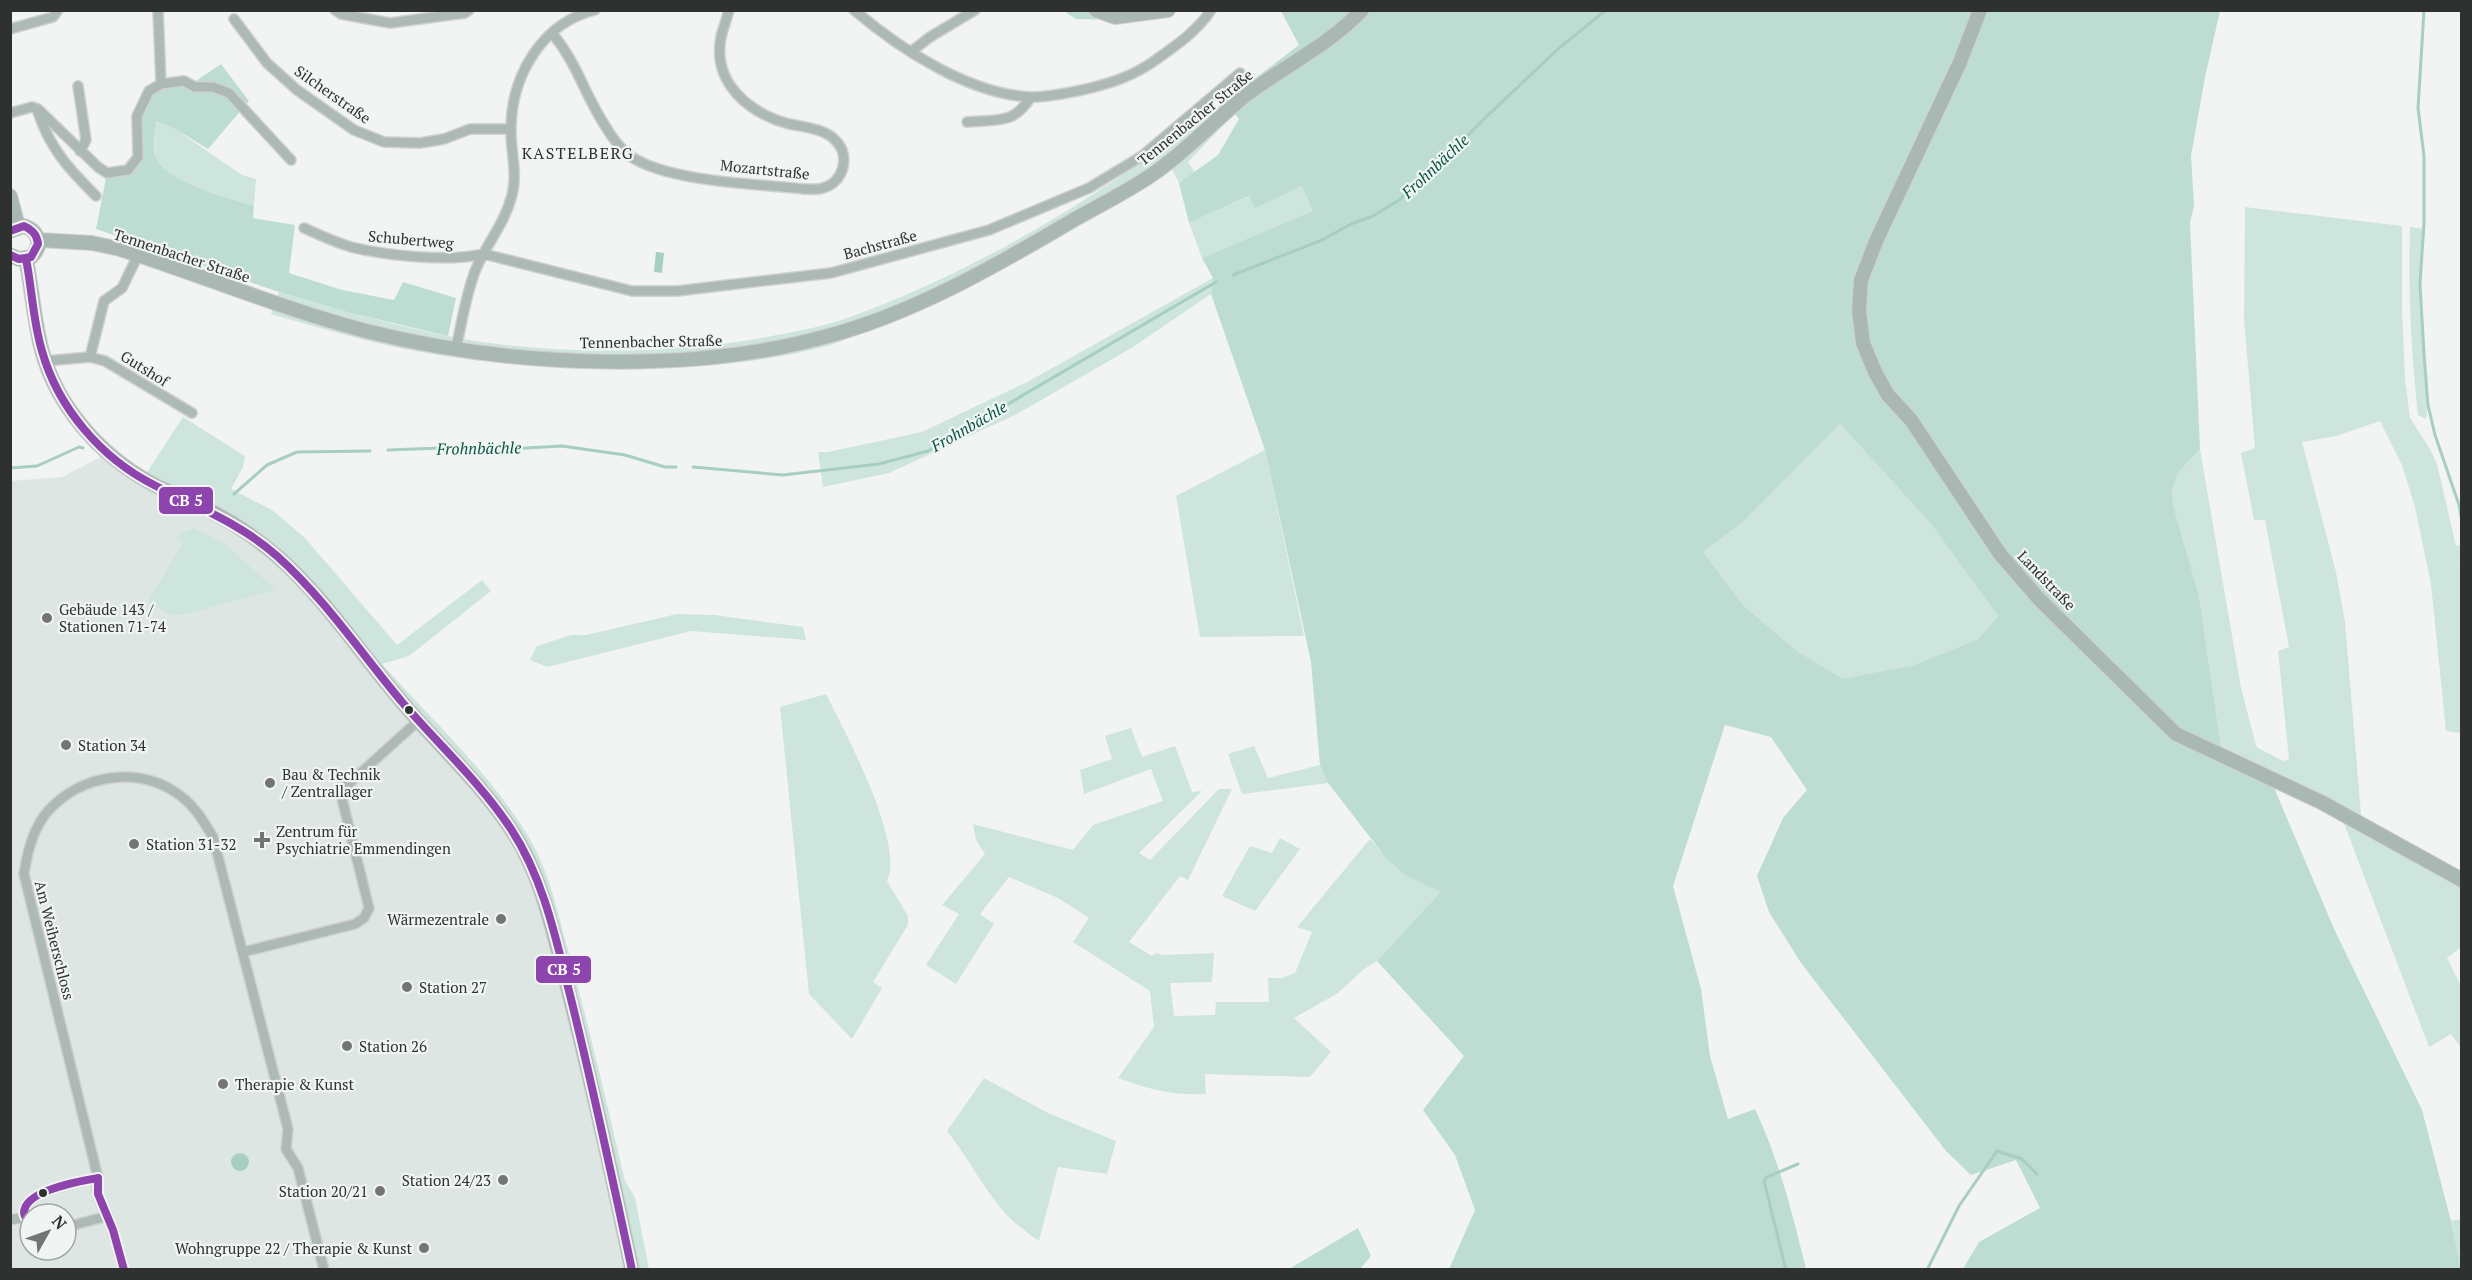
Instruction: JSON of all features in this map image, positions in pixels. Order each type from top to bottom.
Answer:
[{"type":"street","points":[[10,29],[53,17],[58,10]]},
{"type":"street","points":[[158,10],[161,84]]},
{"type":"street","points":[[335,10],[341,14],[390,23],[465,13],[469,10]]},
{"type":"street","points":[[456,348],[475,270],[501,226],[513,192],[511,129],[516,94],[528,61],[537,47],[552,33],[578,15],[595,10]]},
{"type":"street","name":"Mozartstraße","points":[[552,33],[568,52],[602,122],[615,141],[628,155],[644,164],[679,175],[804,189],[822,189],[834,183],[843,169],[844,158],[837,142],[829,135],[757,112],[734,93],[726,80],[721,65],[721,38],[729,10]]},
{"type":"street","points":[[854,10],[929,63],[974,84],[1031,97],[1103,85],[1130,76],[1168,51],[1204,21],[1211,10]]},
{"type":"street","points":[[912,51],[930,37],[975,10]]},
{"type":"street","points":[[1096,10],[1115,17],[1168,10]]},
{"type":"street","name":"Tennenbacher Straße","points":[[39,240],[93,243],[138,255],[309,315],[377,333],[513,357],[669,360],[720,357],[767,350],[853,329],[919,302],[1022,250],[1152,175],[1240,100],[1272,76],[1306,56],[1362,10]]},
{"type":"street","name":"Landstraße","points":[[1980,10],[1960,62],[1877,239],[1861,280],[1859,311],[1863,343],[1876,374],[1888,395],[1911,420],[2000,554],[2039,599],[2176,734],[2321,802],[2462,880]]},
{"type":"street","name":"Silcherstraße","points":[[234,19],[267,63],[297,90],[354,130],[384,142],[420,143],[444,139],[470,129],[511,129]]},
{"type":"street","name":"Bachstraße","points":[[484,254],[632,291],[677,291],[831,273],[989,230],[1089,188],[1142,156],[1240,73]]},
{"type":"street","points":[[10,113],[32,107],[38,109],[80,152],[107,173],[128,170],[138,157],[137,116],[149,91],[161,84],[184,81],[195,87],[222,88],[291,160]]},
{"type":"street","points":[[78,86],[86,140],[80,152]]},
{"type":"street","points":[[967,122],[1012,118],[1022,111],[1031,97]]},
{"type":"street","points":[[38,109],[43,125],[64,164],[96,196]]},
{"type":"street","points":[[10,196],[14,228],[31,228],[39,240],[36,253],[26,259],[19,260],[10,255]]},
{"type":"street","name":"Schubertweg","points":[[304,228],[353,248],[398,255],[464,259],[484,254]]},
{"type":"street","points":[[90,357],[104,301],[123,288],[138,255]]},
{"type":"street","points":[[26,259],[45,361],[67,406],[101,446],[149,482],[204,507],[240,527],[281,560],[322,605],[418,721],[489,798],[513,831],[535,872],[549,915],[583,1046],[632,1269]]},
{"type":"street","name":"Gutshof","points":[[45,361],[90,357],[105,361],[192,413]]},
{"type":"street","points":[[243,952],[355,924],[368,914],[369,908],[341,795],[344,788],[418,721]]},
{"type":"street","name":"Am Weiherschloss","points":[[124,1269],[108,1216],[101,1208],[96,1186],[98,1178],[24,874],[27,852],[48,811],[84,784],[109,778],[127,777],[149,781],[181,796],[200,815],[213,837],[288,1129],[286,1149],[298,1168],[324,1269]]},
{"type":"street","points":[[28,1202],[38,1194],[98,1178]]},
{"type":"street","points":[[78,1224],[108,1216]]},
{"type":"shaded area","points":[[1064,11],[1150,11],[1116,20],[1076,19]]},
{"type":"shaded area","points":[[1281,11],[2220,11],[2191,156],[2194,206],[2190,222],[2200,449],[2177,474],[2172,491],[2174,508],[2199,596],[2222,753],[2269,776],[2335,931],[2422,1110],[2461,1269],[1963,1269],[1979,1242],[2040,1208],[2016,1160],[1971,1175],[1946,1151],[1801,963],[1769,912],[1757,876],[1783,818],[1807,790],[1771,737],[1725,725],[1673,886],[1701,989],[1710,1056],[1728,1119],[1755,1109],[1778,1168],[1806,1269],[1449,1269],[1475,1210],[1455,1155],[1423,1110],[1464,1056],[1377,961],[1441,892],[1407,876],[1387,859],[1328,783],[1320,765],[1311,662],[1265,450],[1211,294],[1213,278],[1202,258],[1313,211],[1302,186],[1255,208],[1249,196],[1189,223],[1179,183],[1218,155],[1239,119],[1224,102],[1299,45]],"holes":[[[1840,424],[1931,524],[1998,616],[1978,639],[1914,665],[1843,679],[1797,651],[1743,605],[1703,552],[1741,524]]]},
{"type":"shaded area","points":[[221,64],[249,101],[208,149],[175,129],[156,121],[154,151],[160,164],[169,173],[182,180],[254,206],[253,218],[295,225],[289,273],[342,290],[394,300],[403,282],[456,298],[448,336],[351,313],[279,292],[96,229],[107,173],[114,174],[139,158],[138,116],[149,92],[162,85],[190,85]]},
{"type":"shaded area","points":[[1224,102],[1234,114],[1188,162],[1195,172],[1179,183],[1172,169],[1116,205],[982,277],[906,314],[828,346],[728,364],[674,368],[564,368],[510,364],[410,350],[271,314],[279,292],[363,316],[447,336],[561,350],[681,348],[756,339],[804,330],[839,321],[901,297],[998,250],[1091,196]]},
{"type":"shaded area","points":[[156,121],[175,129],[242,175],[256,179],[254,206],[198,187],[169,173],[155,155]]},
{"type":"shaded area","points":[[1302,186],[1314,211],[1202,258],[1189,223],[1250,196],[1255,207]]},
{"type":"shaded area","points":[[2245,207],[2402,226],[2402,310],[2405,379],[2410,418],[2437,464],[2456,546],[2461,545],[2461,564],[2459,565],[2462,571],[2461,733],[2446,731],[2431,584],[2415,507],[2402,465],[2380,421],[2336,436],[2302,442],[2336,572],[2345,622],[2362,826],[2461,880],[2461,947],[2447,958],[2461,986],[2461,1048],[2451,1034],[2429,1047],[2340,813],[2222,753],[2199,596],[2174,508],[2172,491],[2177,474],[2200,449],[2241,688],[2256,745],[2283,761],[2289,759],[2278,651],[2289,647],[2265,520],[2254,520],[2241,453],[2255,448],[2244,319]]},
{"type":"shaded area","points":[[2410,227],[2424,229],[2420,284],[2428,405],[2426,419],[2418,415],[2414,368],[2410,298]]},
{"type":"shaded area","points":[[656,252],[664,253],[662,273],[654,272]]},
{"type":"shaded area","points":[[1213,278],[1211,294],[1133,347],[1017,414],[889,473],[823,487],[818,452],[828,452],[922,432],[1029,381]]},
{"type":"shaded area","points":[[183,417],[245,456],[243,467],[231,489],[272,510],[305,538],[397,645],[482,580],[491,591],[409,656],[382,664],[477,767],[512,811],[535,847],[552,890],[598,1065],[625,1181],[635,1198],[649,1269],[628,1269],[580,1050],[529,864],[500,816],[284,571],[237,532],[140,483]]},
{"type":"shaded area","points":[[1840,424],[1931,524],[1998,616],[1978,639],[1914,665],[1843,680],[1797,651],[1743,605],[1703,552],[1741,524]]},
{"type":"shaded area","points":[[1265,450],[1304,636],[1200,637],[1176,496]]},
{"type":"shaded area","name":"Zentrum für Psychiatrie Emmendingen","points":[[101,457],[146,487],[237,532],[284,571],[500,816],[529,864],[546,917],[628,1269],[11,1270],[11,481],[62,477]]},
{"type":"shaded area","points":[[194,528],[224,543],[276,590],[182,615],[169,614],[148,602],[182,544],[176,539],[180,534]]},
{"type":"shaded area","points":[[677,614],[715,615],[803,627],[806,640],[691,631],[547,667],[530,660],[537,646],[571,635],[586,635]]},
{"type":"shaded area","points":[[826,694],[858,760],[881,815],[888,841],[890,864],[887,881],[908,916],[908,925],[873,982],[882,988],[852,1039],[809,994],[780,707]]},
{"type":"shaded area","points":[[1131,728],[1142,757],[1175,746],[1192,792],[1202,791],[1139,853],[1150,860],[1219,789],[1232,789],[1188,880],[1180,876],[1129,942],[1152,956],[1155,953],[1164,955],[1214,953],[1212,982],[1170,983],[1174,1016],[1215,1015],[1216,1002],[1269,1002],[1268,978],[1282,978],[1295,973],[1312,932],[1297,927],[1370,839],[1403,870],[1442,892],[1377,961],[1364,969],[1338,993],[1294,1018],[1331,1052],[1310,1077],[1205,1074],[1206,1094],[1161,1091],[1118,1078],[1154,1027],[1150,991],[1073,942],[1089,918],[1058,898],[1009,877],[980,914],[994,924],[956,984],[926,965],[959,914],[942,905],[985,854],[976,840],[973,824],[1073,850],[1093,825],[1163,801],[1151,769],[1084,794],[1080,770],[1112,759],[1105,736]]},
{"type":"shaded area","points":[[1254,746],[1268,778],[1320,765],[1328,783],[1242,794],[1228,754]]},
{"type":"shaded area","points":[[1280,838],[1300,849],[1255,911],[1222,896],[1250,846],[1272,853]]},
{"type":"shaded area","points":[[984,1078],[1048,1113],[1116,1141],[1107,1174],[1058,1167],[1039,1241],[1004,1212],[947,1131]]},
{"type":"shaded area","points":[[240,1153],[246,1156],[249,1162],[246,1168],[240,1171],[234,1168],[231,1162],[234,1156]]},
{"type":"shaded area","points":[[2461,1219],[2461,1269],[2451,1221]]},
{"type":"shaded area","points":[[1358,1228],[1371,1256],[1360,1269],[1289,1269]]},
{"type":"waterway","name":"Frohnbächle","points":[[1233,275],[1322,240],[1351,224],[1373,216],[1399,200],[1433,171],[1558,49],[1606,10]]},
{"type":"waterway","points":[[2424,10],[2418,108],[2424,156],[2424,223],[2420,284],[2424,354],[2428,405],[2435,435],[2459,505],[2462,522]]},
{"type":"waterway","name":"Frohnbächle","points":[[693,467],[783,475],[879,464],[928,451],[1216,282]]},
{"type":"waterway","name":"Frohnbächle","points":[[388,450],[441,448],[490,450],[562,446],[625,455],[665,467],[676,467]]},
{"type":"waterway","name":"Frohnbächle","points":[[10,468],[37,466],[79,447],[83,448]]},
{"type":"waterway","name":"Frohnbächle","points":[[234,494],[267,465],[297,452],[370,451]]},
{"type":"waterway","points":[[1927,1270],[1959,1206],[1997,1151],[2022,1159],[2037,1174]]},
{"type":"waterway","points":[[1786,1270],[1764,1181],[1767,1177],[1798,1164]]},
{"type":"transit line","points":[[10,231],[24,226],[34,233],[38,244],[31,257],[19,259],[10,255]]},
{"type":"transit line","points":[[26,259],[37,328],[49,372],[70,411],[84,429],[99,446],[135,474],[233,525],[277,556],[327,608],[402,702],[486,795],[523,849],[541,891],[555,936],[588,1070],[632,1270]]},
{"type":"transit line","points":[[98,1178],[98,1194],[113,1230],[124,1270]]},
{"type":"transit line","points":[[29,1202],[55,1188],[98,1178]]},
{"type":"place","name":"Gebäude 143 / Stationen 71-74","points":[[47,618]]},
{"type":"place","name":"Station 34","points":[[66,745]]},
{"type":"place","name":"Bau & Technik / Zentrallager","points":[[270,783]]},
{"type":"place","name":"Zentrum für Psychiatrie Emmendingen","points":[[262,840]]},
{"type":"place","name":"Station 31-32","points":[[134,844]]},
{"type":"place","name":"Wärmezentrale","points":[[501,919]]},
{"type":"place","name":"Station 27","points":[[407,987]]},
{"type":"place","name":"Station 26","points":[[347,1046]]},
{"type":"place","name":"Therapie & Kunst","points":[[223,1084]]},
{"type":"place","name":"Station 24/23","points":[[503,1180]]},
{"type":"place","name":"Station 20/21","points":[[380,1191]]},
{"type":"place","name":"Wohngruppe 22 / Therapie & Kunst","points":[[424,1248]]},
{"type":"district","name":"KASTELBERG","points":[[578,153]]}]
